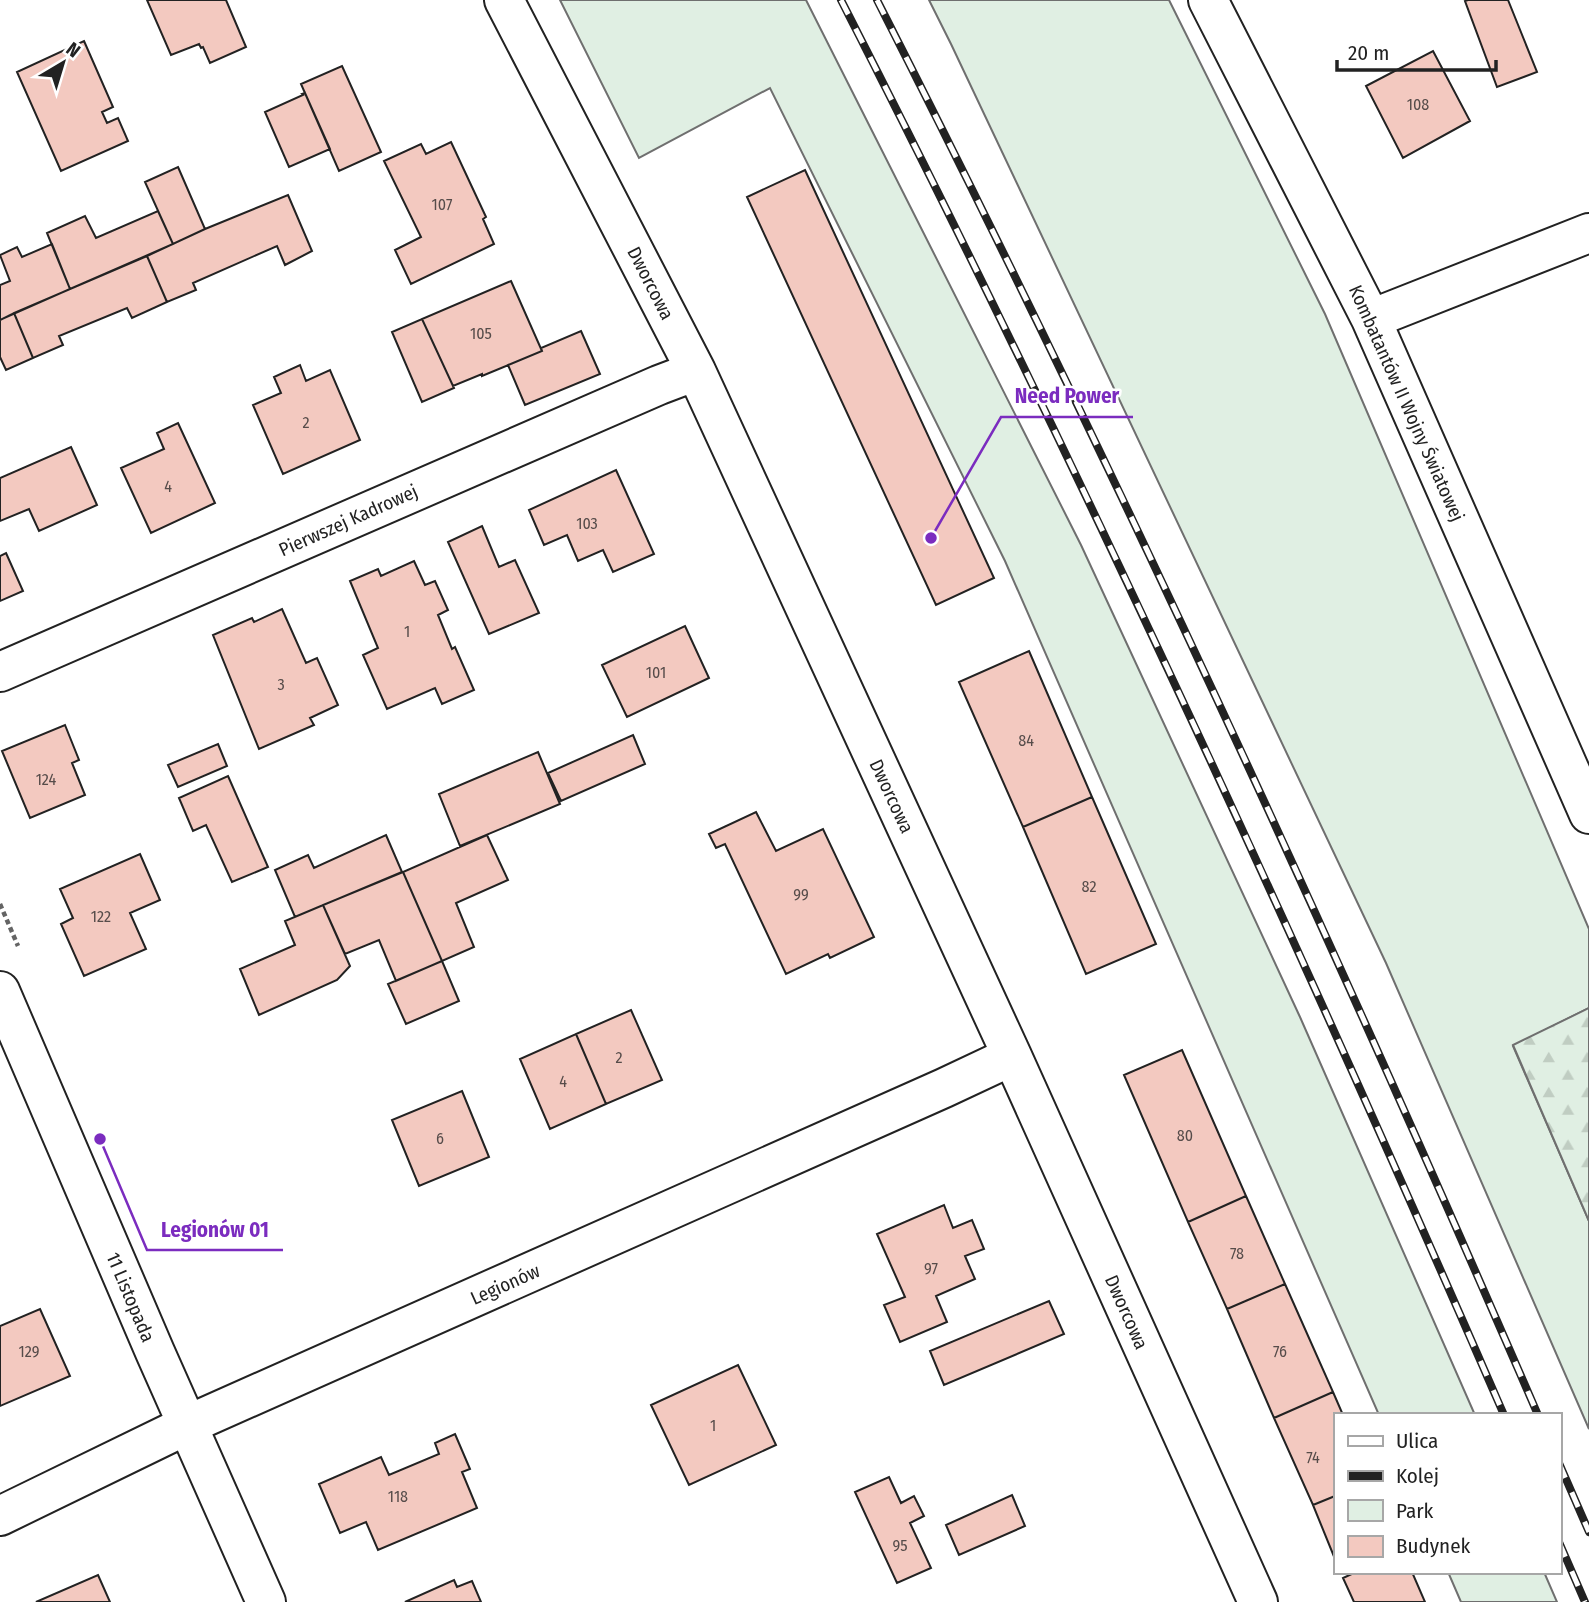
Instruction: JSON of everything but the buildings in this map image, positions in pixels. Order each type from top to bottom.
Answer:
[{"type":"street","name":"Dworcowa","points":[[504,0],[696,372],[1012,1056],[1258,1602]]},
{"type":"street","name":"Kombatantów II Wojny Światowej","points":[[1208,0],[1371,319],[1589,814]]},
{"type":"street","points":[[1371,319],[1589,233]]},
{"type":"street","name":"Pierwszej Kadrowej","points":[[0,672],[646,390],[696,372]]},
{"type":"street","name":"11 Listopada","points":[[0,991],[265,1602]]},
{"type":"street","name":"Legionów","points":[[0,1516],[187,1425],[1012,1056]]},
{"type":"green space","points":[[560,0],[806,0],[1081,545],[1300,1017],[1474,1413],[1378,1413],[1005,561],[770,88],[639,158]]},
{"type":"green space","points":[[929,0],[1169,0],[1325,314],[1589,929],[1589,1008],[1513,1046],[1589,1221],[1589,1429],[1386,963]]},
{"type":"green space","points":[[1589,1008],[1589,1221],[1513,1045]]},
{"type":"green space","points":[[1449,1574],[1545,1574],[1557,1602],[1461,1602]]},
{"type":"railway","points":[[841,0],[1015,350],[1183,702],[1346,1058],[1503,1413]]},
{"type":"railway","points":[[877,0],[1051,350],[1218,702],[1381,1058],[1537,1413]]},
{"type":"railway","points":[[1561,1468],[1589,1532]]},
{"type":"railway","points":[[1561,1547],[1585,1602]]},
{"type":"place","name":"Need Power","points":[[931,538]]},
{"type":"place","name":"Legionów 01","points":[[100,1139]]}]
